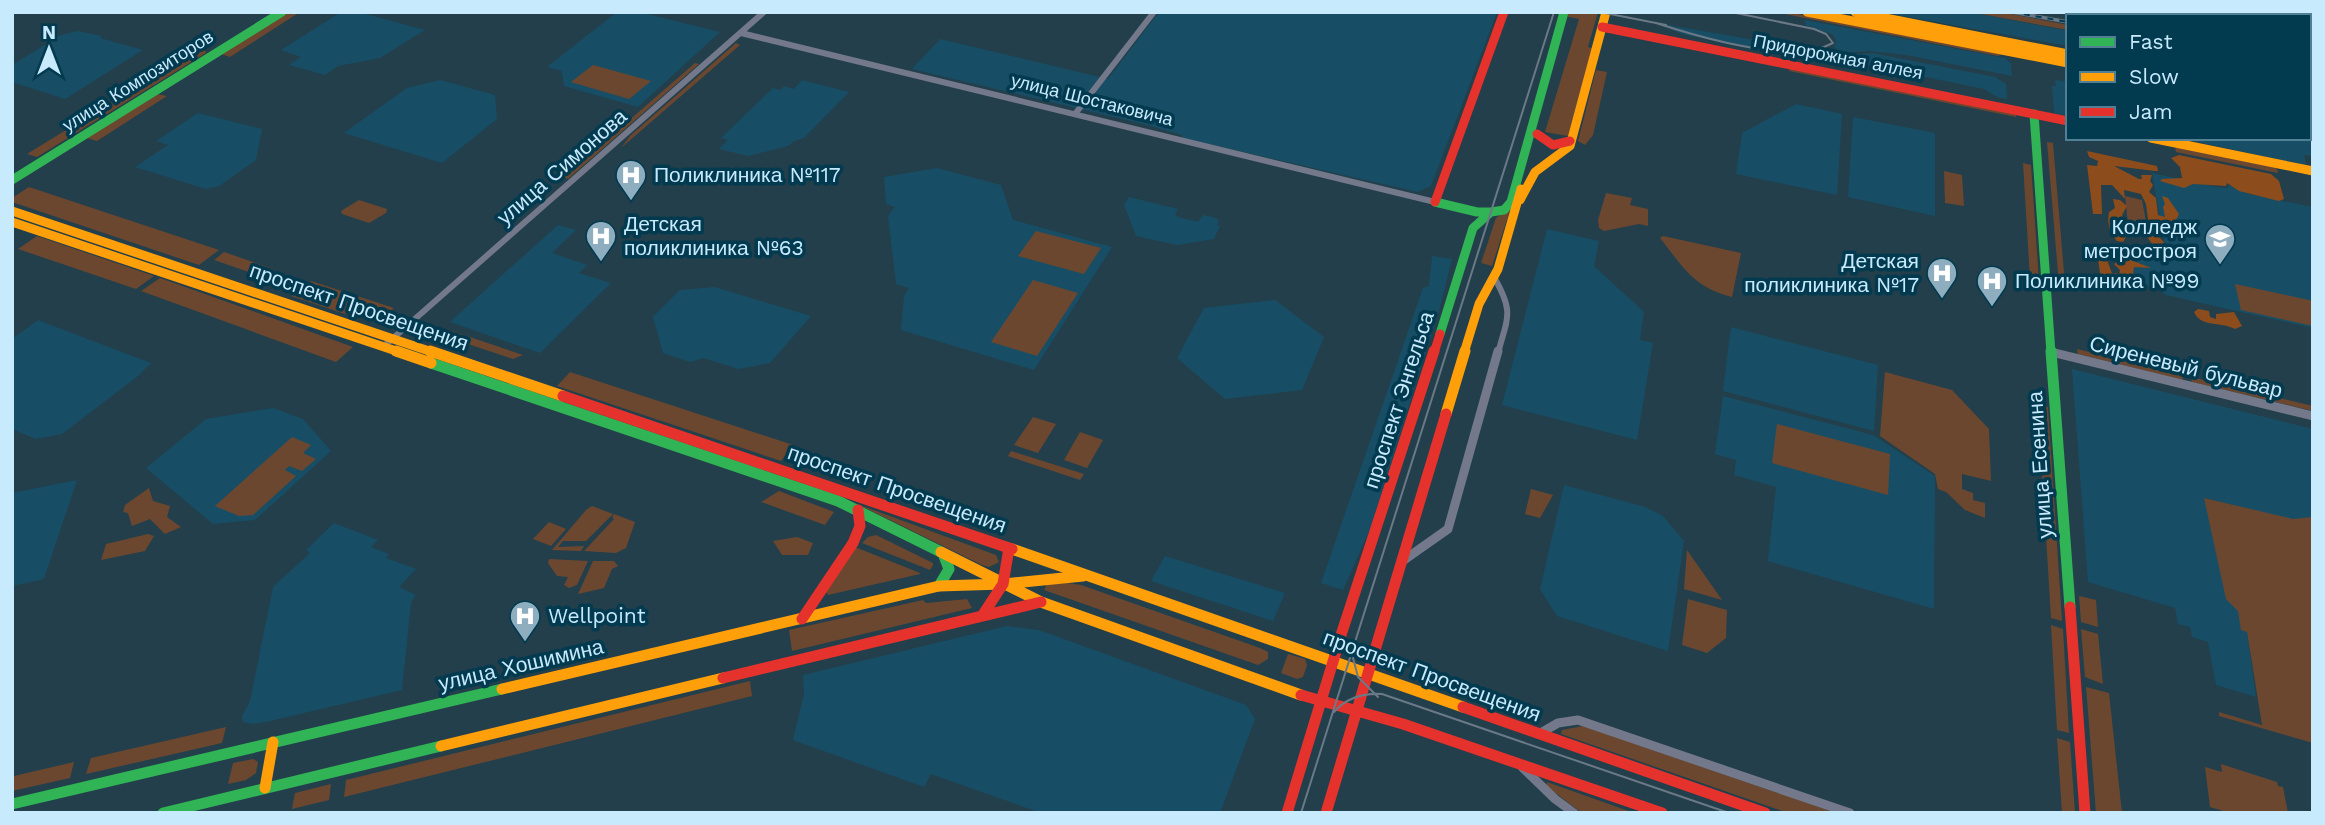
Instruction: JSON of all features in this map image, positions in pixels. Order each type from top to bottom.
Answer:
[{"type":"main road","name":"улица Композиторов","points":[[12,179],[276,12]]},
{"type":"main road","name":"улица Композиторов","points":[[12,179],[282,12]]},
{"type":"main road","points":[[1434,202],[1504,12]]},
{"type":"main road","points":[[1519,203],[1532,175],[1567,149],[1572,139],[1606,12]]},
{"type":"main road","points":[[1807,12],[2066,62]]},
{"type":"main road","points":[[1855,12],[2066,54]]},
{"type":"main road","points":[[1326,813],[1479,304],[1494,277],[1519,203],[1567,15]]},
{"type":"main road","points":[[1473,228],[1491,212],[1504,210],[1510,202],[1567,15]]},
{"type":"main road","name":"Придорожная аллея","points":[[1602,27],[2066,121]]},
{"type":"main road","name":"улица Есенина","points":[[2034,114],[2085,813]]},
{"type":"main road","points":[[1537,134],[1553,145],[1564,145],[1572,139]]},
{"type":"main road","points":[[2161,140],[2313,171]]},
{"type":"main road","name":"улица Шостаковича","points":[[1434,202],[1478,212],[1491,212]]},
{"type":"main road","name":"улица Шостаковича","points":[[1434,202],[1464,214],[1473,228]]},
{"type":"main road","name":"проспект Просвещения","points":[[12,211],[856,494],[1765,813]]},
{"type":"main road","name":"проспект Просвещения","points":[[12,222],[858,510],[944,556],[1041,602],[1318,701],[1357,710],[1517,762],[1662,813]]},
{"type":"main road","name":"проспект Энгельса","points":[[1287,813],[1318,701],[1389,495],[1473,228]]},
{"type":"main road","points":[[802,619],[853,543],[860,526],[858,510]]},
{"type":"main road","points":[[982,616],[1003,584],[1009,548]]},
{"type":"main road","points":[[939,586],[950,569],[944,556]]},
{"type":"main road","name":"улица Хошимина","points":[[12,804],[939,586],[1003,584],[1089,576]]},
{"type":"main road","points":[[163,813],[1041,602],[1037,585],[1042,580]]},
{"type":"main road","points":[[265,788],[273,742]]},
{"type":"street","name":"улица Симонова","points":[[383,348],[764,12]]},
{"type":"street","points":[[1075,114],[1154,12]]},
{"type":"street","name":"улица Шостаковича","points":[[741,33],[1434,202]]},
{"type":"street","points":[[1402,562],[1448,529],[1509,313],[1507,299],[1494,277]]},
{"type":"street","name":"Сиреневый бульвар","points":[[2051,352],[2313,416]]},
{"type":"street","points":[[1538,735],[1558,723],[1578,720],[1850,813]]},
{"type":"street","points":[[1517,762],[1555,799],[1574,813]]},
{"type":"shaded area","points":[[287,12],[300,12],[230,57],[221,54]]},
{"type":"shaded area","points":[[341,12],[358,12],[425,30],[380,58],[338,66],[325,75],[289,65],[301,57],[281,50]]},
{"type":"shaded area","points":[[617,12],[639,12],[720,32],[638,107],[564,86],[562,71],[547,67]]},
{"type":"shaded area","points":[[1159,12],[1497,12],[1431,186],[1418,192],[1183,138],[1182,135],[1147,125],[912,69],[940,39],[1108,79]]},
{"type":"shaded area","points":[[1561,12],[1598,12],[1588,47],[1592,48],[1568,136],[1545,132],[1579,19],[1559,15]]},
{"type":"shaded area","points":[[1774,12],[1788,12],[2003,54],[1998,56]]},
{"type":"shaded area","points":[[1881,12],[1970,12],[2066,31],[2066,46]]},
{"type":"shaded area","points":[[1970,12],[2001,12],[2066,25],[2066,30]]},
{"type":"shaded area","points":[[1805,20],[2005,58],[2011,63],[2012,76],[1906,55],[1870,51],[1841,53],[1834,47],[1836,40],[1832,34],[1805,25]]},
{"type":"shaded area","points":[[1656,23],[1808,49],[1824,49],[1818,60],[1682,34]]},
{"type":"shaded area","points":[[77,31],[102,36],[100,38],[143,50],[65,99],[12,82],[12,65],[61,35]]},
{"type":"shaded area","points":[[736,43],[740,45],[621,148],[630,136]]},
{"type":"shaded area","points":[[204,45],[206,53],[37,157],[27,154]]},
{"type":"shaded area","points":[[1873,53],[1995,77],[2006,84],[2007,99],[1997,97],[1984,89],[1852,62],[1839,62],[1845,55]]},
{"type":"shaded area","points":[[695,63],[699,64],[568,179],[564,177]]},
{"type":"shaded area","points":[[593,65],[651,81],[629,99],[571,82]]},
{"type":"shaded area","points":[[1790,68],[2016,115],[2016,117],[1789,71]]},
{"type":"shaded area","points":[[1596,70],[1607,72],[1593,135],[1585,145],[1578,141]]},
{"type":"shaded area","points":[[440,80],[495,95],[497,119],[442,163],[344,133],[407,88]]},
{"type":"shaded area","points":[[802,80],[849,92],[804,138],[788,146],[748,156],[719,149],[728,140],[721,138],[773,88],[780,90],[784,86],[794,89]]},
{"type":"shaded area","points":[[2055,80],[2066,82],[2066,116],[2054,113],[2052,86],[2056,86]]},
{"type":"shaded area","points":[[157,94],[167,96],[97,141],[87,138]]},
{"type":"shaded area","points":[[1796,104],[1842,114],[1837,195],[1736,174],[1742,133]]},
{"type":"shaded area","points":[[198,113],[262,129],[256,160],[219,186],[206,189],[135,167],[168,145],[156,141]]},
{"type":"shaded area","points":[[1853,117],[1935,133],[1935,216],[1848,197]]},
{"type":"shaded area","points":[[2311,120],[2313,156],[2304,155],[2306,165],[2187,140],[2311,140]]},
{"type":"shaded area","points":[[2047,142],[2053,143],[2065,284],[2059,285]]},
{"type":"shaded area","points":[[2175,147],[2276,167],[2278,173],[2176,152]]},
{"type":"shaded area","points":[[2087,151],[2157,166],[2158,171],[2114,166],[2139,179],[2142,179],[2141,175],[2152,175],[2150,181],[2153,185],[2149,192],[2156,198],[2158,215],[2165,217],[2162,196],[2168,198],[2179,214],[2175,222],[2185,227],[2187,234],[2182,240],[2169,235],[2168,225],[2160,222],[2161,234],[2158,236],[2164,242],[2162,246],[2153,245],[2147,237],[2150,234],[2146,204],[2141,194],[2124,190],[2125,199],[2112,185],[2101,185],[2102,214],[2093,214],[2087,165],[2097,166],[2098,161],[2089,157]]},
{"type":"shaded area","points":[[2179,155],[2271,174],[2279,181],[2284,199],[2279,201],[2239,191],[2227,183],[2226,186],[2193,184],[2184,188],[2160,181],[2182,178],[2180,167],[2171,158]]},
{"type":"shaded area","points":[[2023,163],[2031,165],[2039,281],[2030,279]]},
{"type":"shaded area","points":[[937,168],[1001,185],[1013,220],[1112,247],[1034,370],[901,330],[904,296],[909,288],[896,284],[888,216],[895,207],[886,204],[884,177]]},
{"type":"shaded area","points":[[1944,171],[1962,175],[1964,206],[1945,203]]},
{"type":"shaded area","name":"Колледж метростроя","points":[[2152,173],[2216,187],[2228,188],[2228,185],[2249,194],[2313,207],[2313,328],[2166,295],[2156,288],[2129,282],[2126,250],[2165,246]]},
{"type":"shaded area","points":[[29,187],[219,250],[199,265],[12,202],[12,198]]},
{"type":"shaded area","points":[[1606,193],[1632,198],[1630,205],[1648,209],[1648,226],[1639,224],[1604,231],[1599,228],[1598,220]]},
{"type":"shaded area","points":[[2125,196],[2142,200],[2147,227],[2128,223]]},
{"type":"shaded area","points":[[1129,197],[1178,209],[1175,215],[1178,217],[1198,222],[1203,215],[1216,218],[1219,221],[1217,225],[1220,226],[1214,239],[1177,245],[1136,236],[1124,205]]},
{"type":"shaded area","points":[[2113,199],[2120,200],[2127,206],[2122,215],[2130,230],[2123,242],[2117,241],[2109,228],[2109,212],[2115,208]]},
{"type":"shaded area","points":[[359,200],[387,209],[386,213],[369,223],[342,214],[341,211]]},
{"type":"shaded area","points":[[1510,210],[1492,266],[1481,263],[1496,218]]},
{"type":"shaded area","points":[[558,225],[576,230],[552,253],[587,265],[579,273],[611,283],[540,353],[450,322]]},
{"type":"shaded area","points":[[1547,229],[1599,241],[1594,266],[1644,312],[1640,340],[1653,343],[1637,440],[1502,405]]},
{"type":"shaded area","points":[[1036,231],[1101,248],[1084,274],[1018,256]]},
{"type":"shaded area","points":[[37,236],[154,276],[136,289],[18,249]]},
{"type":"shaded area","points":[[1663,236],[1741,253],[1732,297],[1708,288],[1690,275],[1660,238]]},
{"type":"shaded area","points":[[2118,248],[2133,248],[2148,253],[2125,252],[2131,260],[2151,268],[2134,267],[2132,281],[2117,283],[2110,288],[2101,282],[2098,258],[2107,260],[2112,273],[2119,274],[2120,270],[2114,264],[2120,261],[2116,253]]},
{"type":"shaded area","points":[[224,252],[273,269],[263,277],[214,260]]},
{"type":"shaded area","points":[[1432,256],[1452,259],[1439,311],[1370,529],[1343,590],[1321,583],[1423,288],[1429,286]]},
{"type":"shaded area","points":[[160,278],[353,347],[336,362],[141,291]]},
{"type":"shaded area","points":[[1033,280],[1078,293],[1037,356],[991,342]]},
{"type":"shaded area","points":[[311,281],[394,308],[380,320],[352,310],[345,314],[291,296]]},
{"type":"shaded area","points":[[2235,284],[2313,301],[2313,326],[2241,310]]},
{"type":"shaded area","points":[[715,287],[811,316],[770,363],[738,369],[704,358],[690,362],[663,353],[653,317],[680,290]]},
{"type":"shaded area","points":[[1275,300],[1324,337],[1302,390],[1225,399],[1177,358],[1204,308]]},
{"type":"shaded area","points":[[2198,309],[2209,311],[2210,317],[2216,319],[2216,314],[2234,312],[2242,326],[2235,329],[2206,322],[2197,317],[2194,312]]},
{"type":"shaded area","points":[[38,320],[151,363],[62,434],[36,439],[12,429],[12,339]]},
{"type":"shaded area","points":[[1731,327],[1878,365],[1874,431],[1723,391]]},
{"type":"shaded area","points":[[446,329],[523,355],[513,359],[441,335],[435,339],[425,336],[434,330]]},
{"type":"shaded area","points":[[2077,349],[2182,375],[2183,380],[2078,354]]},
{"type":"shaded area","points":[[2072,369],[2313,429],[2313,517],[2293,520],[2205,498],[2247,632],[2256,697],[2216,685],[2208,642],[2192,637],[2190,627],[2178,624],[2175,608],[2088,582]]},
{"type":"shaded area","points":[[570,372],[793,445],[781,461],[557,386]]},
{"type":"shaded area","points":[[1885,372],[1952,390],[1989,429],[1991,481],[1962,474],[1962,489],[1973,493],[1973,500],[1985,503],[1985,518],[1965,510],[1946,492],[1938,489],[1935,474],[1880,436]]},
{"type":"shaded area","points":[[2191,377],[2313,406],[2313,411],[2192,382]]},
{"type":"shaded area","points":[[1723,396],[1873,435],[1935,476],[1934,609],[1768,561],[1776,487],[1734,475],[1736,460],[1715,454]]},
{"type":"shaded area","points":[[2038,405],[2048,407],[2062,621],[2051,618]]},
{"type":"shaded area","points":[[273,408],[303,419],[331,451],[255,520],[213,524],[146,468],[206,419]]},
{"type":"shaded area","points":[[1033,417],[1056,424],[1038,453],[1014,445]]},
{"type":"shaded area","points":[[1777,424],[1890,454],[1888,495],[1772,463]]},
{"type":"shaded area","points":[[1080,432],[1103,440],[1087,468],[1064,460]]},
{"type":"shaded area","points":[[292,437],[311,445],[303,453],[316,459],[302,471],[289,466],[285,470],[296,476],[253,515],[239,516],[215,506]]},
{"type":"shaded area","points":[[1011,451],[1084,474],[1080,480],[1008,456]]},
{"type":"shaded area","points":[[77,480],[44,579],[12,586],[12,493]]},
{"type":"shaded area","points":[[1564,485],[1645,507],[1663,516],[1684,541],[1668,651],[1557,616],[1540,589]]},
{"type":"shaded area","points":[[149,488],[153,501],[170,506],[167,517],[181,527],[165,534],[150,519],[132,526],[128,513],[123,512],[125,505]]},
{"type":"shaded area","points":[[1531,489],[1553,495],[1540,518],[1525,514]]},
{"type":"shaded area","points":[[779,491],[834,512],[825,525],[761,502]]},
{"type":"shaded area","points":[[2204,498],[2293,519],[2313,517],[2313,743],[2219,716],[2219,712],[2262,725],[2247,632],[2241,630],[2238,611],[2226,599]]},
{"type":"shaded area","points":[[857,504],[996,555],[999,562],[989,567],[982,565]]},
{"type":"shaded area","points":[[592,506],[613,514],[586,541],[563,541],[558,547],[584,546],[581,551],[552,550],[586,510]]},
{"type":"shaded area","points":[[614,514],[635,522],[626,548],[616,553],[584,551],[614,519]]},
{"type":"shaded area","points":[[549,522],[566,529],[551,546],[533,539]]},
{"type":"shaded area","points":[[334,523],[378,540],[371,547],[389,554],[386,558],[416,569],[399,587],[416,595],[411,602],[402,690],[270,721],[254,724],[243,722],[242,716],[250,701],[273,587],[310,553],[306,550]]},
{"type":"shaded area","points":[[148,534],[154,536],[145,551],[101,560],[106,544]]},
{"type":"shaded area","points":[[876,535],[933,565],[930,570],[862,543],[868,537]]},
{"type":"shaded area","points":[[797,537],[813,543],[808,555],[782,555],[773,541]]},
{"type":"shaded area","points":[[855,547],[920,574],[828,595],[826,592]]},
{"type":"shaded area","points":[[1687,550],[1722,600],[1684,589]]},
{"type":"shaded area","points":[[1165,556],[1285,593],[1273,621],[1151,581]]},
{"type":"shaded area","points":[[549,559],[588,561],[577,585],[569,588],[564,585],[568,577],[557,576],[548,563]]},
{"type":"shaded area","points":[[593,561],[614,561],[618,566],[612,569],[604,588],[578,594]]},
{"type":"shaded area","points":[[1047,584],[1081,585],[1260,648],[1268,652],[1268,659],[1258,665],[1044,590]]},
{"type":"shaded area","points":[[2079,596],[2096,600],[2098,627],[2081,622]]},
{"type":"shaded area","points":[[967,599],[972,608],[792,651],[789,630],[923,600],[926,603]]},
{"type":"shaded area","points":[[1688,599],[1727,610],[1726,638],[1707,653],[1682,645]]},
{"type":"shaded area","points":[[2051,625],[2063,629],[2069,733],[2057,730]]},
{"type":"shaded area","points":[[1007,626],[1039,630],[1246,705],[1255,719],[1220,813],[1041,813],[931,774],[924,787],[793,740],[804,694],[803,675]]},
{"type":"shaded area","points":[[2081,629],[2098,634],[2103,684],[2085,677]]},
{"type":"shaded area","points":[[1288,654],[1305,659],[1307,665],[1303,677],[1297,679],[1281,673]]},
{"type":"shaded area","points":[[750,681],[752,696],[344,797],[346,780]]},
{"type":"shaded area","points":[[2086,687],[2109,693],[2122,813],[2096,813]]},
{"type":"shaded area","points":[[1583,726],[1836,813],[1788,813],[1561,734],[1562,730]]},
{"type":"shaded area","points":[[226,727],[222,743],[86,774],[91,758]]},
{"type":"shaded area","points":[[2057,738],[2070,742],[2075,813],[2062,813]]},
{"type":"shaded area","points":[[253,759],[258,762],[256,773],[246,780],[228,784],[233,763]]},
{"type":"shaded area","points":[[74,762],[70,778],[12,791],[14,776]]},
{"type":"shaded area","points":[[2221,764],[2277,782],[2278,786],[2283,787],[2288,813],[2230,813],[2210,807],[2205,767],[2222,772]]},
{"type":"shaded area","points":[[1547,782],[1634,813],[1582,813],[1546,786]]},
{"type":"shaded area","points":[[331,784],[329,800],[292,809],[295,793]]},
{"type":"tram line","points":[[1301,813],[1554,12]]},
{"type":"tram line","points":[[1600,12],[1656,23]]},
{"type":"tram line","points":[[1656,23],[1720,41],[1771,50],[1816,49],[1833,43],[1826,34],[1814,29],[1731,12]]},
{"type":"tram line","points":[[1656,23],[1666,25]]},
{"type":"tram line","points":[[1352,654],[1358,677],[1375,694]]},
{"type":"tram line","points":[[1334,712],[1356,697],[1375,694]]},
{"type":"tram line","points":[[1375,694],[1382,694],[1729,813]]},
{"type":"tram line","points":[[1375,694],[1378,697]]},
{"type":"railway","points":[[2012,12],[2066,22]]},
{"type":"traffic: fast","points":[[12,180],[282,12]]},
{"type":"traffic: fast","points":[[1440,334],[1473,228],[1491,212],[1504,210],[1511,202],[1564,12]]},
{"type":"traffic: fast","points":[[2034,114],[2070,607]]},
{"type":"traffic: fast","points":[[1435,202],[1477,212],[1491,212]]},
{"type":"traffic: fast","points":[[431,363],[838,501],[941,552]]},
{"type":"traffic: fast","points":[[939,586],[949,569],[944,556]]},
{"type":"traffic: fast","points":[[12,804],[502,689]]},
{"type":"traffic: fast","points":[[163,813],[441,746]]},
{"type":"traffic: slow","points":[[1520,200],[1535,172],[1570,146],[1606,12]]},
{"type":"traffic: slow","points":[[1807,12],[2066,63]]},
{"type":"traffic: slow","points":[[1855,12],[2066,54]]},
{"type":"traffic: slow","points":[[2161,140],[2313,171]]},
{"type":"traffic: slow","points":[[1446,414],[1479,304],[1498,269],[1521,189]]},
{"type":"traffic: slow","points":[[12,211],[563,396]]},
{"type":"traffic: slow","points":[[12,222],[431,363]]},
{"type":"traffic: slow","points":[[1012,549],[1463,707]]},
{"type":"traffic: slow","points":[[941,552],[1041,602],[1301,695]]},
{"type":"traffic: slow","points":[[502,689],[939,586],[1003,584],[1083,576]]},
{"type":"traffic: slow","points":[[441,746],[723,678]]},
{"type":"traffic: slow","points":[[265,788],[273,742]]},
{"type":"traffic: jam","points":[[1435,202],[1504,12]]},
{"type":"traffic: jam","points":[[1602,27],[2066,121]]},
{"type":"traffic: jam","points":[[1537,134],[1553,145],[1570,141]]},
{"type":"traffic: jam","points":[[1287,813],[1342,632],[1440,334]]},
{"type":"traffic: jam","points":[[563,396],[1012,549]]},
{"type":"traffic: jam","points":[[1326,813],[1446,414]]},
{"type":"traffic: jam","points":[[802,619],[853,543],[860,526],[858,510]]},
{"type":"traffic: jam","points":[[982,616],[1003,584],[1009,548]]},
{"type":"traffic: jam","points":[[723,678],[1041,602]]},
{"type":"traffic: jam","points":[[2070,607],[2085,813]]},
{"type":"traffic: jam","points":[[1301,695],[1403,724],[1662,813]]},
{"type":"traffic: jam","points":[[1463,707],[1765,813]]},
{"type":"place","name":"Поликлиника №117","points":[[631,202]]},
{"type":"place","name":"Детская поликлиника №63","points":[[601,263]]},
{"type":"place","name":"Колледж метростроя","points":[[2220,266]]},
{"type":"place","name":"Детская поликлиника №17","points":[[1942,300]]},
{"type":"place","name":"Поликлиника №99","points":[[1992,308]]},
{"type":"place","name":"Wellpoint","points":[[525,643]]}]
